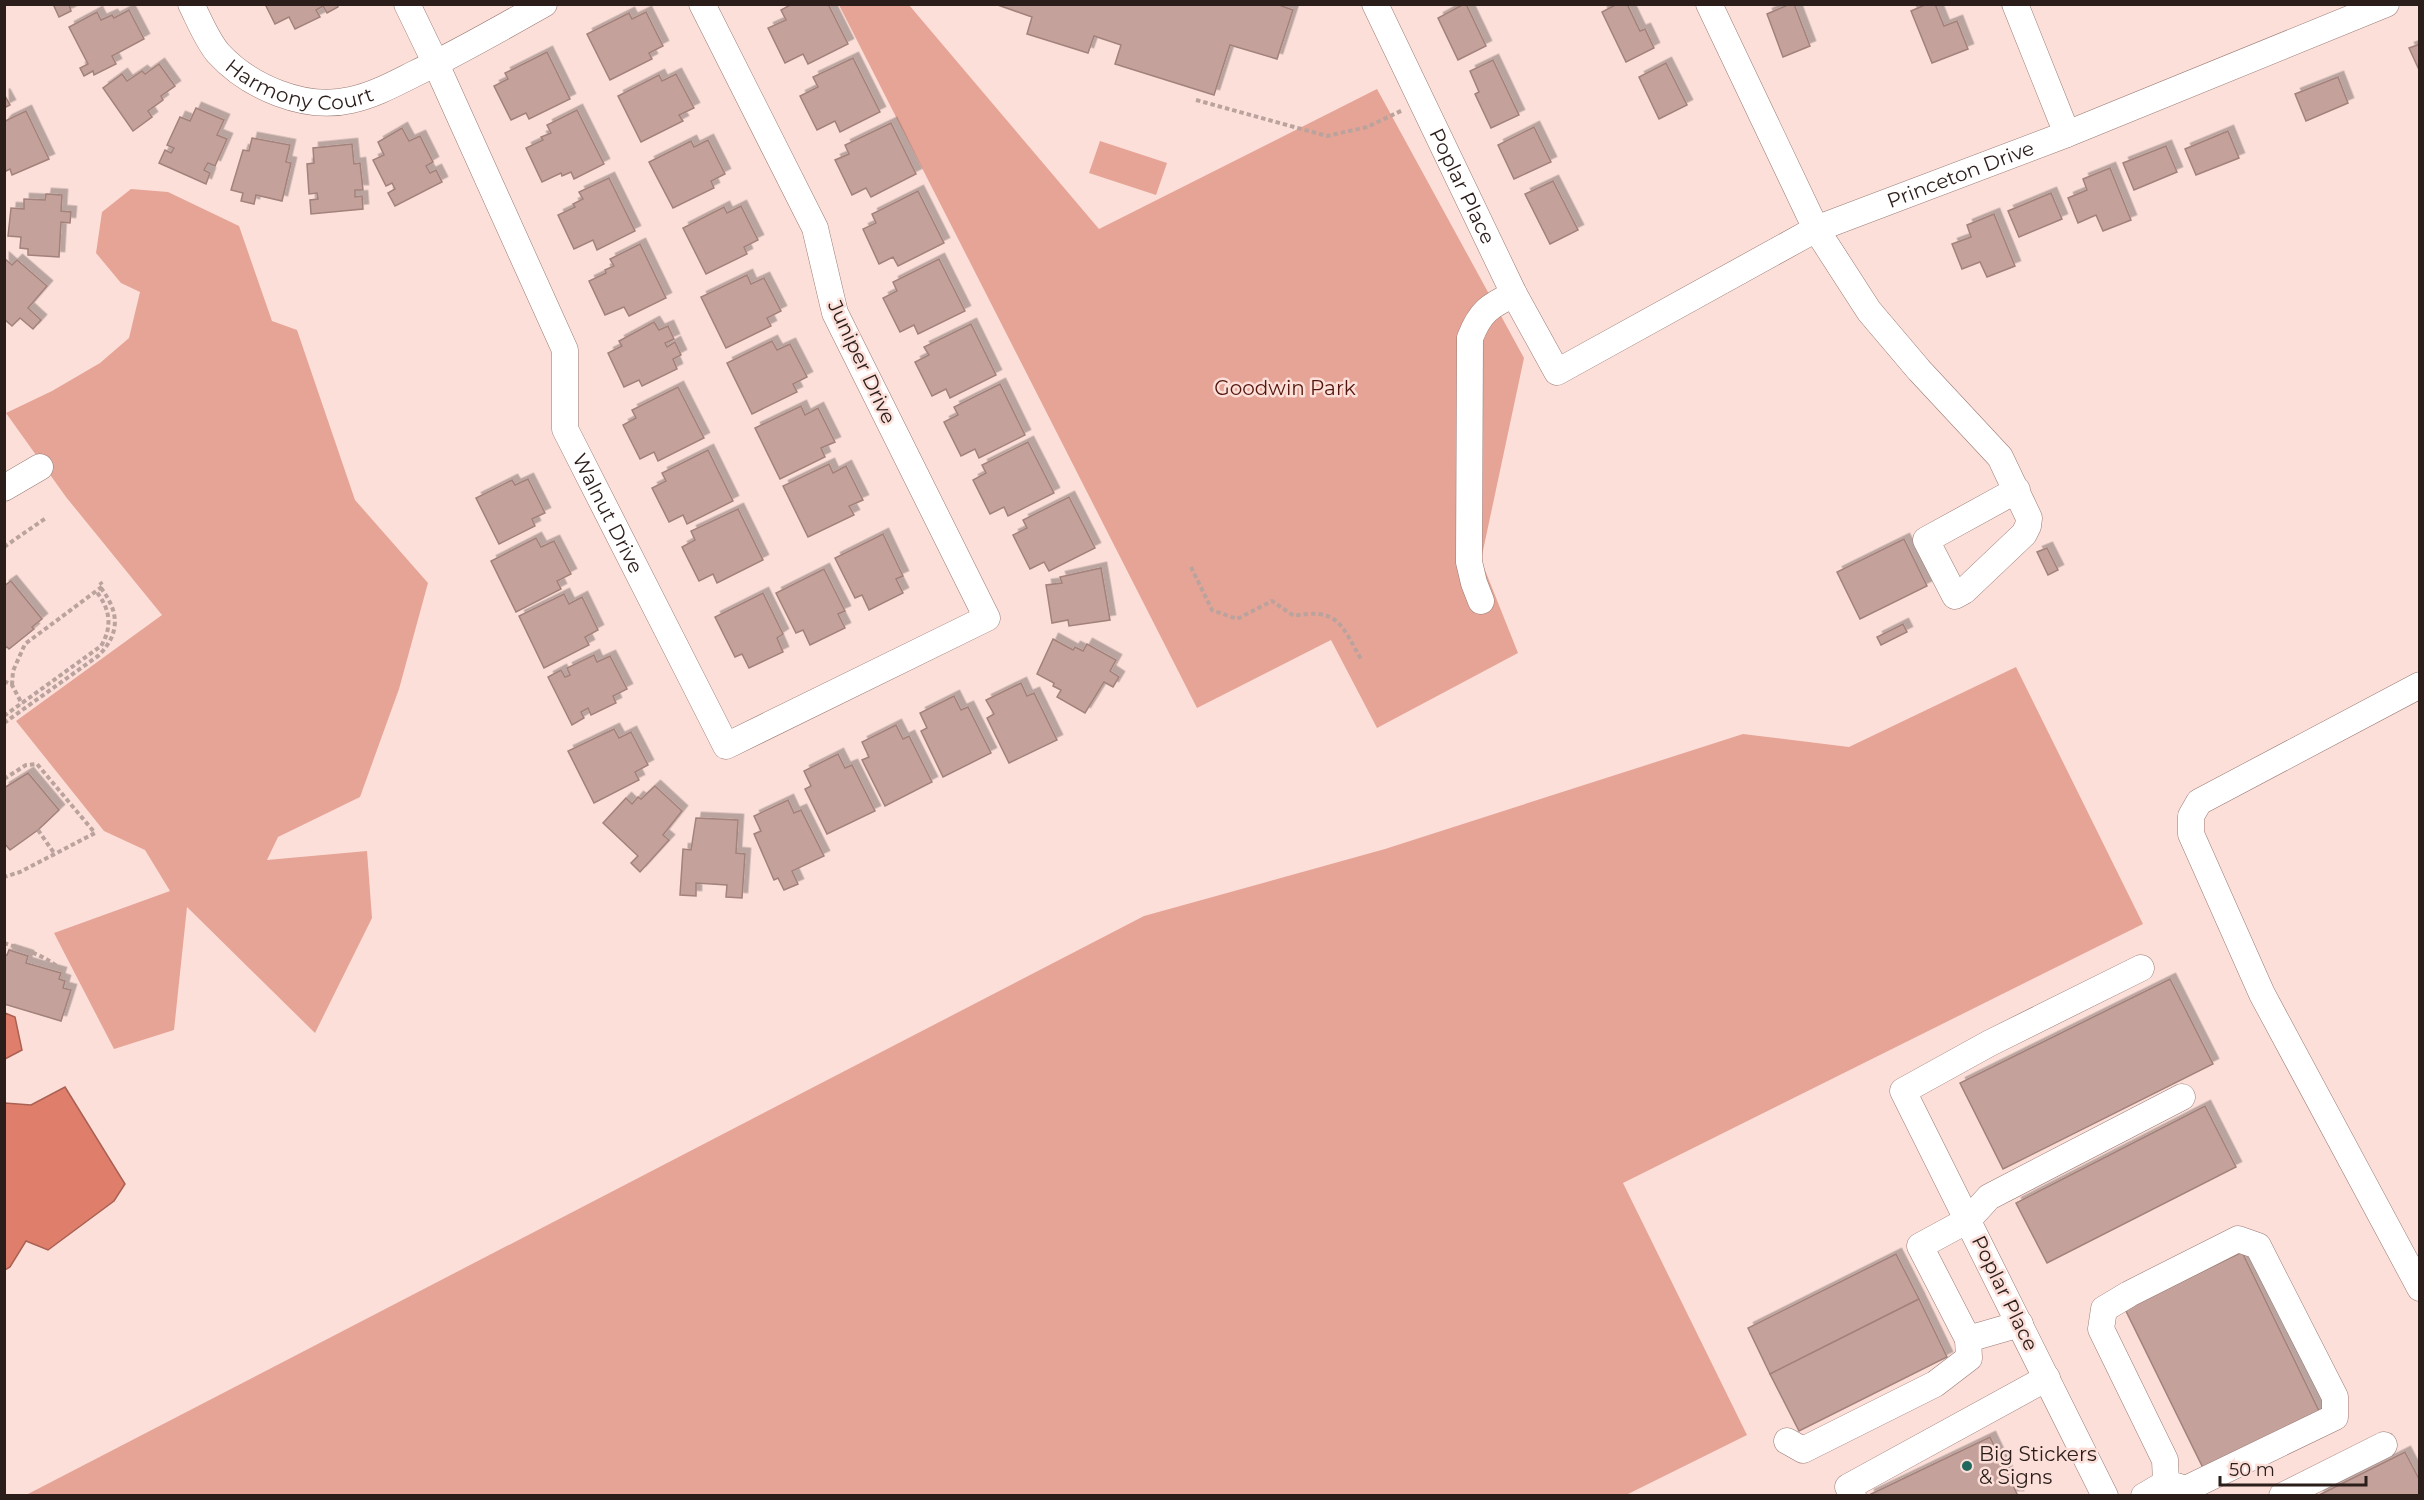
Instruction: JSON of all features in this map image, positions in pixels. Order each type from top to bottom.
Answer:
[{"type":"street","name":"Harmony Court","points":[[191,4],[218,52],[240,71],[264,87],[289,98],[320,102],[349,101],[375,94],[436,64],[544,4]]},
{"type":"street","name":"Walnut Drive","points":[[407,4],[565,350],[565,429],[726,746],[987,618]]},
{"type":"street","name":"Juniper Drive","points":[[702,4],[815,228],[835,313],[987,618]]},
{"type":"street","name":"Poplar Place","points":[[1375,4],[1514,294],[1554,367]]},
{"type":"street","points":[[1709,4],[1816,229],[1869,311],[1919,370],[2000,457],[2017,490]]},
{"type":"street","points":[[2015,4],[2067,134]]},
{"type":"street","name":"Princeton Drive","points":[[1554,367],[1557,372],[1816,229],[2067,134],[2349,11],[2386,4]]},
{"type":"street","points":[[1481,601],[1473,583],[1469,562],[1470,338],[1477,321],[1484,312],[1514,294]]},
{"type":"street","points":[[4,488],[40,467]]},
{"type":"street","points":[[2420,685],[2199,802],[2191,816],[2191,834],[2262,994],[2420,1288]]},
{"type":"street","name":"Poplar Place","points":[[2105,1496],[1903,1091],[1990,1043],[2141,968]]},
{"type":"street","points":[[1786,1441],[1803,1450],[1935,1384],[1969,1358],[1968,1339],[1920,1246],[1968,1220],[1989,1197],[2182,1097]]},
{"type":"street","points":[[2238,1239],[2258,1246],[2335,1397],[2335,1417],[2186,1489],[2155,1489],[2165,1460],[2101,1329],[2104,1309],[2238,1239]]},
{"type":"street","points":[[1968,1339],[2020,1324]]},
{"type":"street","points":[[1853,1496],[1848,1487],[2047,1378]]},
{"type":"street","points":[[2282,1496],[2385,1445]]},
{"type":"path","points":[[1196,100],[1327,136],[1367,127],[1423,101]]},
{"type":"path","points":[[4,547],[46,518]]},
{"type":"path","points":[[1191,567],[1212,610],[1237,619],[1272,601],[1294,616],[1325,613],[1332,617],[1347,634],[1362,661]]},
{"type":"path","points":[[22,704],[12,685],[13,671],[25,644],[103,586],[100,582]]},
{"type":"path","points":[[4,723],[89,663],[106,647],[115,624],[111,602],[100,588]]},
{"type":"path","points":[[4,716],[100,646],[107,635],[110,624],[106,605],[96,591]]},
{"type":"path","points":[[21,640],[25,644]]},
{"type":"path","points":[[4,681],[12,685]]},
{"type":"path","points":[[4,779],[26,765],[37,764],[95,833],[4,878]]},
{"type":"path","points":[[38,831],[54,853]]},
{"type":"path","points":[[4,942],[59,967],[64,974]]},
{"type":"green space","name":"Goodwin Park","points":[[839,5],[909,5],[1099,229],[1377,89],[1524,358],[1481,560],[1518,653],[1377,728],[1331,640],[1197,708]]},
{"type":"green space","points":[[1100,141],[1167,163],[1156,195],[1089,173]]},
{"type":"green space","points":[[131,189],[168,192],[239,226],[272,321],[297,330],[355,500],[428,583],[399,689],[360,797],[278,837],[267,860],[367,851],[372,918],[315,1033],[187,907],[174,1030],[114,1049],[54,933],[170,891],[145,850],[104,831],[16,721],[162,615],[66,497],[6,413],[52,391],[100,363],[129,338],[140,292],[121,283],[96,253],[102,212]]},
{"type":"green space","points":[[2016,667],[2143,924],[1623,1183],[1747,1435],[1626,1495],[26,1495],[1144,916],[1385,849],[1743,734],[1849,747]]},
{"type":"shaded area","points":[[5,1013],[15,1017],[22,1050],[5,1059]]},
{"type":"shaded area","points":[[65,1087],[125,1184],[114,1201],[48,1250],[26,1241],[10,1267],[5,1270],[5,1103],[31,1105]]},
{"type":"building","points":[[53,4],[69,4],[71,11],[59,17]]},
{"type":"building","points":[[265,4],[337,4],[338,7],[327,13],[323,6],[316,10],[320,17],[295,29],[289,17],[275,24]]},
{"type":"building","points":[[792,4],[828,4],[848,44],[808,64],[803,54],[785,63],[768,28],[786,20],[781,10]]},
{"type":"building","points":[[995,4],[1276,4],[1293,10],[1277,59],[1230,45],[1214,95],[1115,64],[1121,45],[1094,36],[1088,53],[1027,34],[1032,17]]},
{"type":"building","points":[[1464,4],[1486,46],[1458,60],[1438,18]]},
{"type":"building","points":[[1617,4],[1627,4],[1640,31],[1645,29],[1654,48],[1626,62],[1602,12]]},
{"type":"building","points":[[1794,4],[1810,46],[1783,57],[1767,14]]},
{"type":"building","points":[[1927,4],[1935,4],[1944,26],[1957,21],[1968,49],[1932,63],[1911,11]]},
{"type":"building","points":[[129,10],[144,39],[112,56],[116,64],[94,75],[93,71],[84,76],[80,68],[88,64],[69,27],[97,12],[101,20],[112,15],[114,18]]},
{"type":"building","points":[[646,12],[663,46],[649,53],[652,59],[610,80],[587,34],[629,13],[632,19]]},
{"type":"building","points":[[2420,44],[2420,72],[2409,48]]},
{"type":"building","points":[[547,52],[570,99],[529,119],[526,113],[511,120],[494,86],[508,79],[505,73]]},
{"type":"building","points":[[853,58],[880,112],[840,132],[835,121],[817,130],[800,96],[818,87],[813,77]]},
{"type":"building","points":[[1493,60],[1519,115],[1491,128],[1475,94],[1479,92],[1470,71]]},
{"type":"building","points":[[1666,63],[1687,105],[1659,119],[1639,77]]},
{"type":"building","points":[[159,64],[175,86],[161,96],[163,100],[148,111],[152,117],[133,131],[103,88],[122,74],[127,81],[142,71],[145,74]]},
{"type":"building","points":[[676,74],[694,108],[679,115],[683,121],[641,142],[618,96],[659,75],[662,81]]},
{"type":"building","points":[[2338,77],[2348,103],[2306,121],[2295,94]]},
{"type":"building","points":[[4,94],[10,105],[4,108]]},
{"type":"building","points":[[196,108],[224,120],[217,135],[227,139],[215,166],[208,163],[204,170],[210,173],[206,184],[159,163],[165,150],[171,153],[174,148],[167,145],[180,117],[190,121]]},
{"type":"building","points":[[577,110],[604,164],[574,179],[571,172],[562,176],[561,173],[542,182],[526,148],[543,140],[541,137],[551,133],[547,125]]},
{"type":"building","points":[[26,111],[49,159],[12,175],[10,169],[4,172],[4,123]]},
{"type":"building","points":[[891,123],[916,174],[871,197],[866,188],[852,195],[835,160],[849,154],[845,145]]},
{"type":"building","points":[[1534,127],[1551,162],[1514,179],[1498,145]]},
{"type":"building","points":[[402,128],[409,141],[420,136],[433,162],[426,166],[430,173],[436,170],[442,182],[395,206],[388,193],[395,189],[392,183],[386,186],[373,160],[384,155],[378,142]]},
{"type":"building","points":[[2228,131],[2239,158],[2196,175],[2185,149]]},
{"type":"building","points":[[252,138],[290,145],[286,162],[291,163],[282,201],[256,195],[254,204],[241,201],[243,193],[231,190],[243,150],[249,151]]},
{"type":"building","points":[[708,140],[725,174],[711,181],[714,188],[673,208],[649,162],[691,141],[694,147]]},
{"type":"building","points":[[352,144],[354,164],[360,163],[363,190],[355,190],[355,197],[362,196],[363,209],[311,214],[310,200],[318,199],[317,193],[309,194],[307,164],[314,163],[313,148]]},
{"type":"building","points":[[2166,146],[2177,172],[2134,190],[2123,163]]},
{"type":"building","points":[[2110,168],[2131,220],[2103,231],[2096,215],[2078,223],[2068,198],[2087,190],[2083,179]]},
{"type":"building","points":[[609,178],[635,231],[597,250],[593,240],[574,249],[558,215],[575,207],[573,204],[583,199],[579,192]]},
{"type":"building","points":[[1553,181],[1578,230],[1550,244],[1525,194]]},
{"type":"building","points":[[918,191],[944,243],[898,266],[893,257],[879,264],[863,229],[876,223],[872,214]]},
{"type":"building","points":[[2051,193],[2062,219],[2019,237],[2008,211]]},
{"type":"building","points":[[46,194],[62,195],[61,211],[71,212],[70,223],[61,222],[59,257],[28,255],[28,249],[20,248],[21,237],[8,236],[11,208],[24,209],[24,199],[45,200]]},
{"type":"building","points":[[741,206],[758,240],[744,247],[747,254],[706,274],[683,228],[724,207],[727,213]]},
{"type":"building","points":[[1994,214],[2015,266],[1987,277],[1980,262],[1962,269],[1952,244],[1971,237],[1967,225]]},
{"type":"building","points":[[640,244],[666,298],[629,316],[624,307],[605,315],[589,281],[606,273],[605,270],[614,266],[610,259]]},
{"type":"building","points":[[4,258],[12,265],[17,260],[47,286],[28,308],[41,320],[33,329],[20,318],[12,326],[4,319]]},
{"type":"building","points":[[939,259],[965,311],[918,334],[914,325],[900,332],[883,298],[897,291],[893,282]]},
{"type":"building","points":[[747,275],[751,284],[764,278],[781,311],[767,318],[771,326],[726,348],[701,297]]},
{"type":"building","points":[[654,322],[659,330],[668,326],[674,339],[665,343],[667,347],[675,342],[681,355],[673,359],[677,369],[642,386],[639,380],[624,387],[608,353],[622,346],[619,341]]},
{"type":"building","points":[[971,324],[996,375],[950,398],[946,389],[932,396],[915,362],[929,355],[924,347]]},
{"type":"building","points":[[772,341],[777,350],[790,344],[807,377],[793,384],[797,392],[752,414],[727,363]]},
{"type":"building","points":[[1000,384],[1025,435],[979,458],[975,449],[961,456],[944,422],[958,415],[954,407]]},
{"type":"building","points":[[678,387],[704,438],[658,461],[654,452],[640,459],[623,425],[636,418],[632,410]]},
{"type":"building","points":[[801,406],[805,415],[818,408],[835,442],[821,448],[825,457],[780,479],[755,428]]},
{"type":"building","points":[[1028,442],[1054,493],[1008,516],[1004,507],[990,514],[973,480],[986,473],[982,465]]},
{"type":"building","points":[[708,450],[733,501],[687,524],[683,515],[669,522],[652,488],[666,481],[662,473]]},
{"type":"building","points":[[829,464],[833,473],[846,466],[863,500],[849,506],[854,515],[808,537],[783,486]]},
{"type":"building","points":[[528,479],[545,513],[532,519],[535,526],[499,544],[476,498],[512,480],[515,485]]},
{"type":"building","points":[[1069,497],[1095,548],[1049,571],[1044,562],[1030,569],[1013,535],[1027,528],[1023,520]]},
{"type":"building","points":[[738,509],[763,560],[717,583],[713,574],[699,581],[682,547],[695,540],[691,531]]},
{"type":"building","points":[[883,534],[903,576],[896,579],[903,593],[869,610],[862,595],[855,598],[835,558]]},
{"type":"building","points":[[536,538],[541,547],[554,541],[571,574],[557,581],[561,589],[516,612],[491,561]]},
{"type":"building","points":[[1904,539],[1927,586],[1860,619],[1837,572]]},
{"type":"building","points":[[2047,548],[2058,570],[2048,575],[2037,552]]},
{"type":"building","points":[[1101,568],[1110,620],[1069,626],[1068,620],[1052,623],[1046,585],[1062,583],[1060,577]]},
{"type":"building","points":[[824,569],[845,611],[838,614],[845,628],[810,645],[803,630],[796,633],[776,593]]},
{"type":"building","points":[[11,581],[42,619],[32,627],[34,629],[9,649],[7,647],[4,649],[4,586]]},
{"type":"building","points":[[763,593],[783,634],[777,638],[783,652],[749,668],[742,654],[735,657],[715,617]]},
{"type":"building","points":[[564,594],[569,604],[582,597],[598,630],[585,637],[589,645],[544,668],[519,616]]},
{"type":"building","points":[[1903,624],[1907,632],[1881,645],[1877,637]]},
{"type":"building","points":[[1053,639],[1073,650],[1075,647],[1083,651],[1087,644],[1116,660],[1110,671],[1119,677],[1113,687],[1104,682],[1085,713],[1057,697],[1061,690],[1053,686],[1054,683],[1037,674]]},
{"type":"building","points":[[594,655],[597,662],[610,656],[627,689],[613,696],[616,703],[591,715],[588,708],[581,712],[584,718],[572,725],[548,677],[561,670],[565,677],[570,675],[567,668]]},
{"type":"building","points":[[1021,683],[1027,696],[1034,693],[1057,740],[1009,763],[987,718],[994,714],[986,700]]},
{"type":"building","points":[[954,696],[961,710],[968,707],[991,753],[943,777],[921,731],[927,728],[920,713]]},
{"type":"building","points":[[896,725],[903,739],[909,736],[932,782],[885,806],[862,760],[869,757],[862,742]]},
{"type":"building","points":[[614,729],[619,738],[631,732],[648,765],[635,772],[639,780],[594,803],[568,751]]},
{"type":"building","points":[[838,754],[845,768],[852,765],[875,811],[827,834],[805,789],[811,786],[804,771]]},
{"type":"building","points":[[28,773],[59,810],[38,830],[10,850],[4,843],[4,788]]},
{"type":"building","points":[[655,786],[682,811],[663,835],[669,840],[640,872],[631,863],[638,856],[603,823],[626,798],[632,804],[638,797],[641,799]]},
{"type":"building","points":[[788,800],[794,813],[801,810],[824,856],[792,871],[798,884],[784,890],[778,878],[774,880],[754,834],[761,831],[754,816]]},
{"type":"building","points":[[696,818],[738,820],[736,853],[745,854],[742,898],[726,897],[727,885],[696,883],[696,896],[680,895],[683,849],[691,850]]},
{"type":"building","points":[[9,950],[28,956],[26,963],[61,973],[59,979],[65,981],[63,988],[71,990],[61,1021],[4,1004],[4,955],[7,955]]},
{"type":"building","points":[[2170,979],[2213,1064],[2003,1169],[1960,1083]]},
{"type":"building","points":[[2205,1106],[2236,1167],[2047,1263],[2016,1203]]},
{"type":"building","points":[[2242,1252],[2321,1415],[2205,1472],[2125,1309]]},
{"type":"building","points":[[1896,1254],[1919,1299],[1770,1374],[1748,1328]]},
{"type":"building","points":[[1919,1299],[1947,1357],[1799,1431],[1770,1374]]},
{"type":"building","name":"Big Stickers & Signs","points":[[1990,1437],[2018,1496],[1869,1496],[1869,1495]]},
{"type":"building","points":[[2405,1452],[2420,1481],[2420,1496],[2317,1496]]},
{"type":"place","name":"Big Stickers & Signs","points":[[1967,1466]]}]
